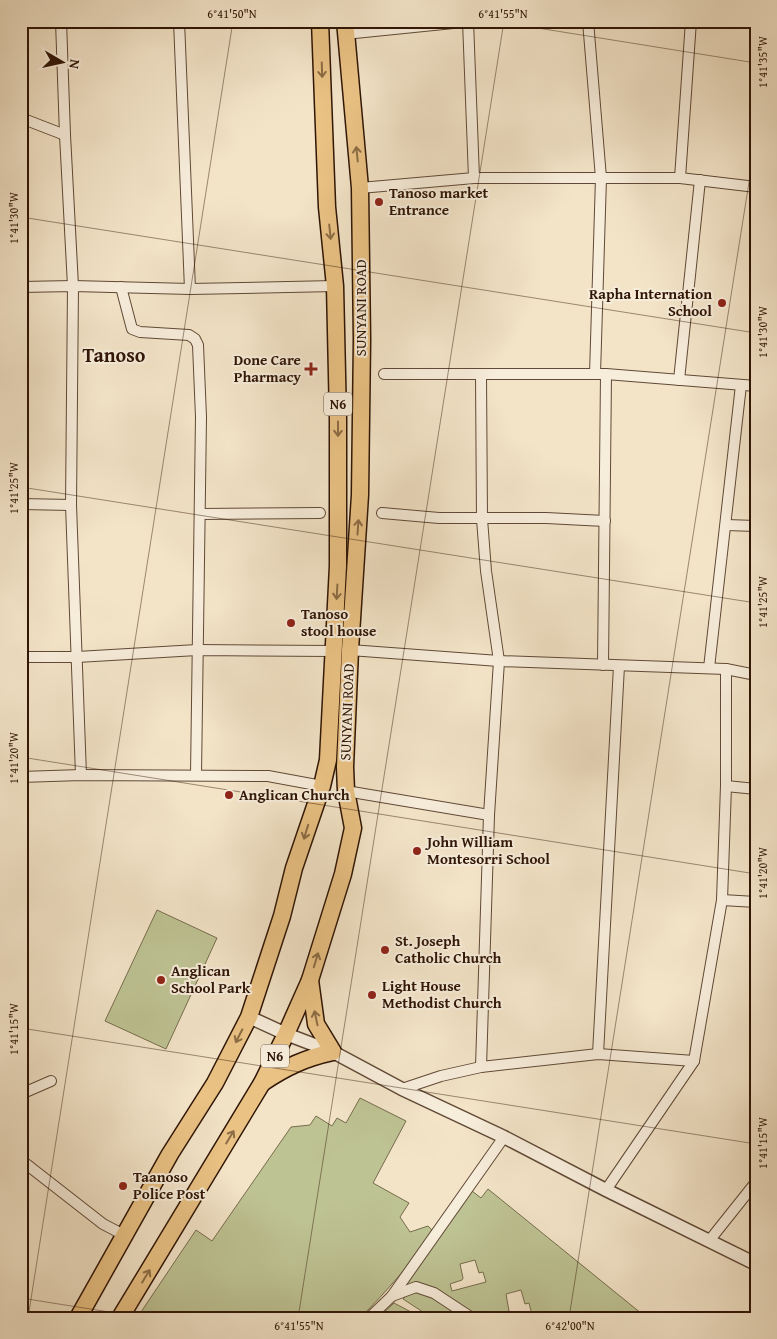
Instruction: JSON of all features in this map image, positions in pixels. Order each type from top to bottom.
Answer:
[{"type":"main road","name":"SUNYANI ROAD","points":[[120,1318],[262,1083],[286,1034],[310,980],[343,874],[353,828],[346,791],[345,768],[338,566],[338,419],[335,286],[327,206],[320,21]]},
{"type":"main road","name":"SUNYANI ROAD","points":[[322,786],[328,760],[360,495],[362,340],[360,188],[345,28]]},
{"type":"main road","name":"N6","points":[[78,1318],[170,1154],[215,1083],[249,1017],[282,916],[294,868],[322,786]]},
{"type":"main road","points":[[262,1083],[295,1063],[333,1052],[316,1024],[310,980]]},
{"type":"street","points":[[61,21],[73,286],[71,505],[81,775]]},
{"type":"street","points":[[179,21],[190,289]]},
{"type":"street","points":[[345,28],[473,21]]},
{"type":"street","points":[[588,21],[602,178],[600,374],[605,521],[603,665]]},
{"type":"street","points":[[680,178],[691,21]]},
{"type":"street","points":[[468,22],[474,178]]},
{"type":"street","points":[[21,118],[65,135]]},
{"type":"street","points":[[360,188],[474,178],[680,178],[756,187]]},
{"type":"street","points":[[679,380],[700,180]]},
{"type":"street","points":[[21,287],[73,286],[190,289],[335,286]]},
{"type":"street","points":[[121,287],[132,329],[140,332],[189,336],[195,339],[198,345],[201,417],[196,775]]},
{"type":"street","points":[[384,374],[600,374],[756,386]]},
{"type":"street","points":[[481,375],[482,519],[486,571],[499,662],[489,815],[481,1067]]},
{"type":"street","points":[[709,668],[741,385]]},
{"type":"street","points":[[21,504],[71,505]]},
{"type":"street","points":[[200,514],[320,513]]},
{"type":"street","points":[[382,513],[418,517],[546,518],[605,521]]},
{"type":"street","points":[[726,525],[756,526]]},
{"type":"street","points":[[21,657],[77,657],[197,650],[342,651],[499,662],[709,668],[726,669],[756,675]]},
{"type":"street","points":[[598,1054],[619,666]]},
{"type":"street","points":[[606,1190],[694,1061],[722,900],[726,786],[726,669]]},
{"type":"street","points":[[21,777],[81,775],[268,776],[322,786]]},
{"type":"street","points":[[726,786],[756,789]]},
{"type":"street","points":[[346,791],[489,815]]},
{"type":"street","points":[[722,900],[756,902]]},
{"type":"street","points":[[249,1017],[333,1052],[402,1089],[504,1137],[756,1264]]},
{"type":"street","points":[[402,1089],[441,1076],[481,1067],[598,1054],[694,1061]]},
{"type":"street","points":[[21,1094],[51,1081]]},
{"type":"street","points":[[369,1318],[392,1296],[504,1137]]},
{"type":"street","points":[[23,1165],[103,1224],[124,1235]]},
{"type":"street","points":[[709,1241],[756,1182]]},
{"type":"street","points":[[392,1296],[416,1287],[434,1293],[472,1318]]},
{"type":"green space","name":"Anglican School Park","points":[[157,910],[217,938],[166,1049],[105,1021]]},
{"type":"green space","points":[[360,1098],[406,1121],[373,1183],[409,1203],[400,1217],[410,1232],[428,1226],[434,1232],[380,1298],[360,1318],[137,1318],[196,1230],[212,1241],[291,1127],[310,1125],[316,1116],[332,1126],[337,1118],[346,1123]]},
{"type":"green space","points":[[488,1189],[647,1318],[522,1318],[532,1315],[529,1303],[525,1304],[521,1290],[506,1294],[509,1311],[497,1315],[497,1318],[434,1318],[403,1299],[407,1295],[403,1287],[472,1191],[481,1198]],"holes":[[[475,1260],[479,1273],[483,1272],[486,1282],[452,1291],[450,1284],[463,1278],[460,1264]]]},
{"type":"green space","points":[[394,1303],[411,1312],[407,1318],[378,1318]]},
{"type":"place","name":"Tanoso market Entrance","points":[[379,202]]},
{"type":"place","name":"Rapha Internation School","points":[[722,303]]},
{"type":"place","name":"Done Care Pharmacy","points":[[311,369]]},
{"type":"place","name":"Tanoso stool house","points":[[291,623]]},
{"type":"place","name":"Anglican Church","points":[[229,795]]},
{"type":"place","name":"John William Montesorri School","points":[[417,851]]},
{"type":"place","name":"St. Joseph Catholic Church","points":[[385,950]]},
{"type":"place","name":"Anglican School Park","points":[[161,980]]},
{"type":"place","name":"Light House Methodist Church","points":[[372,995]]},
{"type":"place","name":"Taanoso Police Post","points":[[123,1186]]},
{"type":"district","name":"Tanoso","points":[[114,355]]}]
